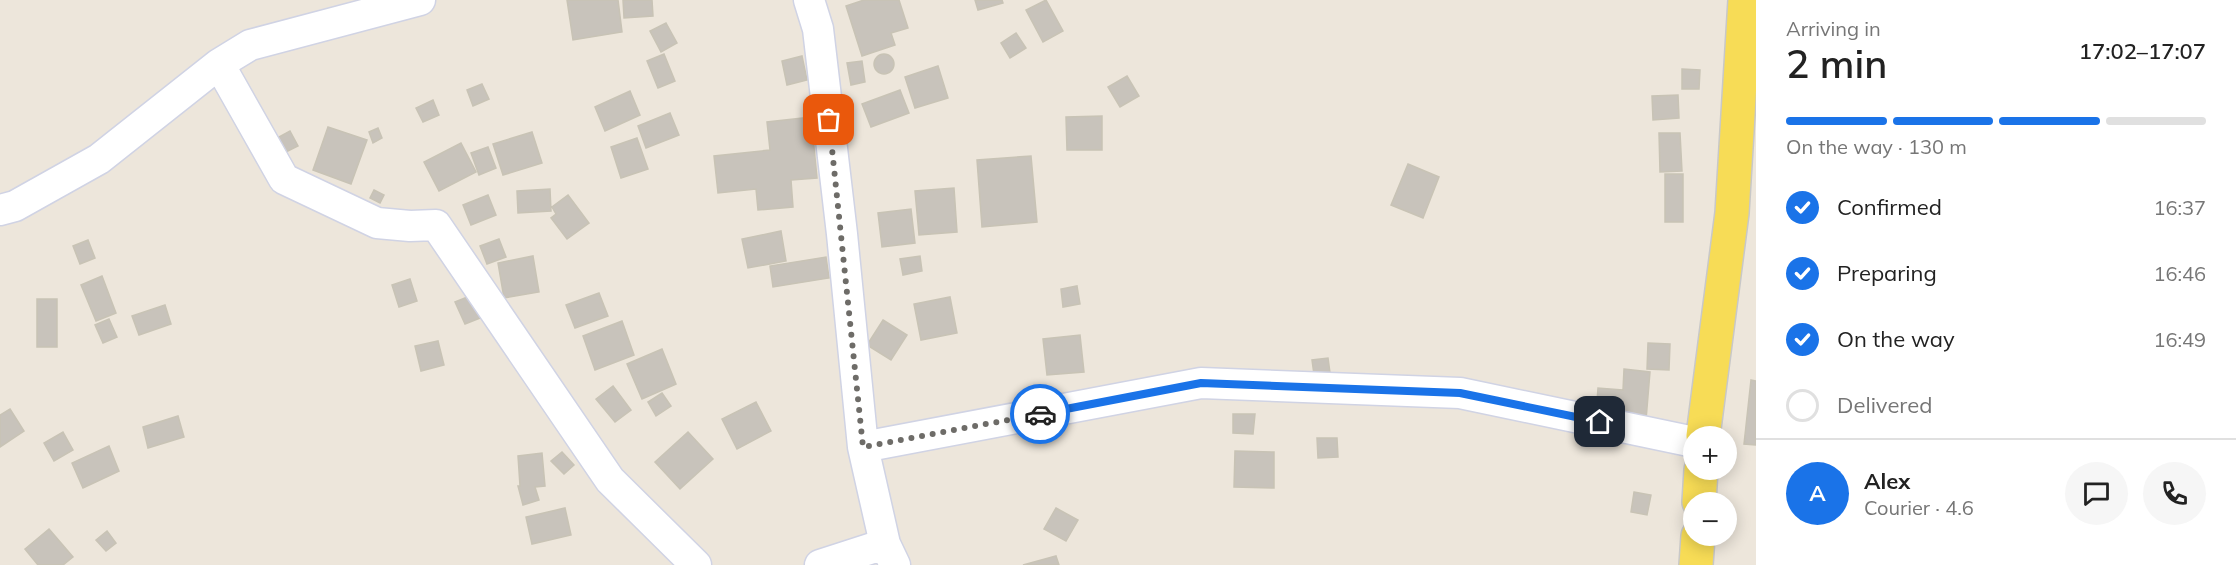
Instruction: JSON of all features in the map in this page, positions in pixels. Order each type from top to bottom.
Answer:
[{"type":"main road","points":[[1704,426],[1732,213],[1745,0]]},
{"type":"main road","points":[[1696,565],[1697,546]]},
{"type":"street","points":[[0,210],[15,206],[99,159],[219,64],[250,45],[420,0]]},
{"type":"street","points":[[809,0],[818,29],[841,222],[863,447],[890,555],[820,565]]},
{"type":"street","points":[[219,64],[284,179],[377,223],[410,226],[436,225],[610,480],[696,565]]},
{"type":"street","points":[[863,447],[1201,383],[1460,393],[1683,440]]},
{"type":"building","points":[[567,0],[618,0],[622,32],[573,40]]},
{"type":"building","points":[[623,0],[652,0],[653,16],[624,18]]},
{"type":"building","points":[[864,0],[899,0],[908,28],[891,33],[895,45],[862,56],[846,6]]},
{"type":"building","points":[[975,0],[1002,0],[1003,3],[978,10]]},
{"type":"building","points":[[1046,0],[1063,31],[1043,42],[1026,10]]},
{"type":"building","points":[[666,23],[677,43],[661,52],[650,31]]},
{"type":"building","points":[[1016,33],[1026,48],[1010,58],[1001,43]]},
{"type":"building","points":[[664,54],[675,81],[658,88],[647,61]]},
{"type":"building","points":[[884,54],[891,57],[894,64],[891,71],[884,74],[877,71],[874,64],[877,57]]},
{"type":"building","points":[[802,56],[807,80],[787,85],[782,61]]},
{"type":"building","points":[[862,61],[865,82],[851,85],[847,63]]},
{"type":"building","points":[[938,66],[948,98],[915,108],[905,77]]},
{"type":"building","points":[[1682,69],[1700,70],[1699,89],[1682,89]]},
{"type":"building","points":[[1127,76],[1139,96],[1120,107],[1108,87]]},
{"type":"building","points":[[482,84],[489,99],[473,106],[467,90]]},
{"type":"building","points":[[900,90],[909,113],[871,127],[862,104]]},
{"type":"building","points":[[630,91],[640,115],[605,131],[595,107]]},
{"type":"building","points":[[1678,95],[1679,118],[1653,120],[1652,96]]},
{"type":"building","points":[[433,100],[439,115],[423,122],[416,108]]},
{"type":"building","points":[[670,113],[679,135],[646,148],[638,126]]},
{"type":"building","points":[[1102,116],[1102,150],[1067,150],[1066,117]]},
{"type":"building","points":[[811,117],[817,178],[791,180],[793,207],[758,210],[756,189],[718,193],[714,156],[770,150],[767,122]]},
{"type":"building","points":[[328,127],[367,140],[351,184],[313,170]]},
{"type":"building","points":[[378,128],[382,138],[373,143],[369,132]]},
{"type":"building","points":[[290,131],[298,146],[284,153],[277,138]]},
{"type":"building","points":[[532,132],[542,163],[503,175],[493,144]]},
{"type":"building","points":[[1659,133],[1680,133],[1682,171],[1660,172]]},
{"type":"building","points":[[637,138],[648,169],[621,178],[611,147]]},
{"type":"building","points":[[461,143],[476,172],[439,191],[424,162]]},
{"type":"building","points":[[488,147],[496,168],[479,175],[471,153]]},
{"type":"building","points":[[1031,156],[1037,222],[982,227],[977,160]]},
{"type":"building","points":[[1408,164],[1439,177],[1423,218],[1391,205]]},
{"type":"building","points":[[1665,174],[1683,174],[1683,222],[1665,222]]},
{"type":"building","points":[[954,188],[957,232],[919,235],[915,191]]},
{"type":"building","points":[[550,189],[551,211],[518,213],[517,191]]},
{"type":"building","points":[[374,190],[384,195],[380,203],[370,198]]},
{"type":"building","points":[[488,195],[496,215],[471,225],[463,205]]},
{"type":"building","points":[[568,195],[589,223],[567,239],[551,218],[556,214],[552,207]]},
{"type":"building","points":[[911,209],[915,243],[882,247],[878,213]]},
{"type":"building","points":[[781,231],[786,261],[748,268],[742,239]]},
{"type":"building","points":[[499,239],[506,257],[487,264],[480,246]]},
{"type":"building","points":[[88,240],[95,258],[80,264],[73,246]]},
{"type":"building","points":[[533,256],[539,292],[504,298],[498,263]]},
{"type":"building","points":[[920,256],[922,271],[903,275],[900,259]]},
{"type":"building","points":[[826,257],[829,278],[773,287],[770,266]]},
{"type":"building","points":[[102,276],[116,313],[96,321],[81,285]]},
{"type":"building","points":[[410,279],[417,301],[399,307],[392,285]]},
{"type":"building","points":[[1077,286],[1080,304],[1063,307],[1061,289]]},
{"type":"building","points":[[599,293],[608,316],[575,328],[566,305]]},
{"type":"building","points":[[470,296],[480,318],[465,324],[455,302]]},
{"type":"building","points":[[950,297],[957,333],[921,340],[914,304]]},
{"type":"building","points":[[37,299],[57,299],[57,347],[37,347]]},
{"type":"building","points":[[165,305],[171,324],[139,335],[132,316]]},
{"type":"building","points":[[109,319],[117,337],[103,343],[95,325]]},
{"type":"building","points":[[883,320],[907,335],[891,360],[867,345]]},
{"type":"building","points":[[622,321],[634,355],[595,370],[583,336]]},
{"type":"building","points":[[1080,335],[1084,372],[1047,375],[1043,339]]},
{"type":"building","points":[[438,341],[444,365],[421,371],[415,346]]},
{"type":"building","points":[[1648,343],[1670,344],[1669,370],[1647,369]]},
{"type":"building","points":[[662,349],[676,384],[642,399],[627,364]]},
{"type":"building","points":[[1328,358],[1331,380],[1315,382],[1312,360]]},
{"type":"building","points":[[1624,369],[1650,372],[1646,420],[1596,415],[1598,388],[1623,390]]},
{"type":"building","points":[[1751,380],[1756,381],[1756,445],[1744,444]]},
{"type":"building","points":[[613,386],[631,410],[615,422],[596,399]]},
{"type":"building","points":[[662,393],[671,406],[656,416],[648,402]]},
{"type":"building","points":[[756,402],[771,431],[737,449],[722,419]]},
{"type":"building","points":[[10,409],[24,431],[0,447],[0,415]]},
{"type":"building","points":[[1233,414],[1255,414],[1253,434],[1233,433]]},
{"type":"building","points":[[178,416],[184,437],[148,448],[143,427]]},
{"type":"building","points":[[63,432],[73,450],[54,461],[44,443]]},
{"type":"building","points":[[688,432],[713,459],[680,489],[655,462]]},
{"type":"building","points":[[1317,438],[1337,438],[1338,457],[1318,458]]},
{"type":"building","points":[[109,446],[119,471],[83,488],[72,463]]},
{"type":"building","points":[[1235,451],[1274,452],[1274,488],[1234,487]]},
{"type":"building","points":[[562,452],[574,465],[564,474],[551,461]]},
{"type":"building","points":[[542,453],[545,486],[535,487],[539,500],[523,505],[518,486],[520,486],[518,456]]},
{"type":"building","points":[[1634,492],[1651,495],[1647,515],[1631,512]]},
{"type":"building","points":[[565,508],[571,535],[532,544],[526,517]]},
{"type":"building","points":[[1056,508],[1078,520],[1066,541],[1044,529]]},
{"type":"building","points":[[49,529],[73,557],[63,565],[38,565],[25,549]]},
{"type":"building","points":[[107,531],[116,543],[106,551],[96,540]]},
{"type":"building","points":[[1056,556],[1059,565],[1023,565]]},
{"type":"way so far","points":[[829,120],[863,447],[1040,414]]},
{"type":"route","points":[[1040,414],[1201,383],[1460,393],[1600,422]]}]
